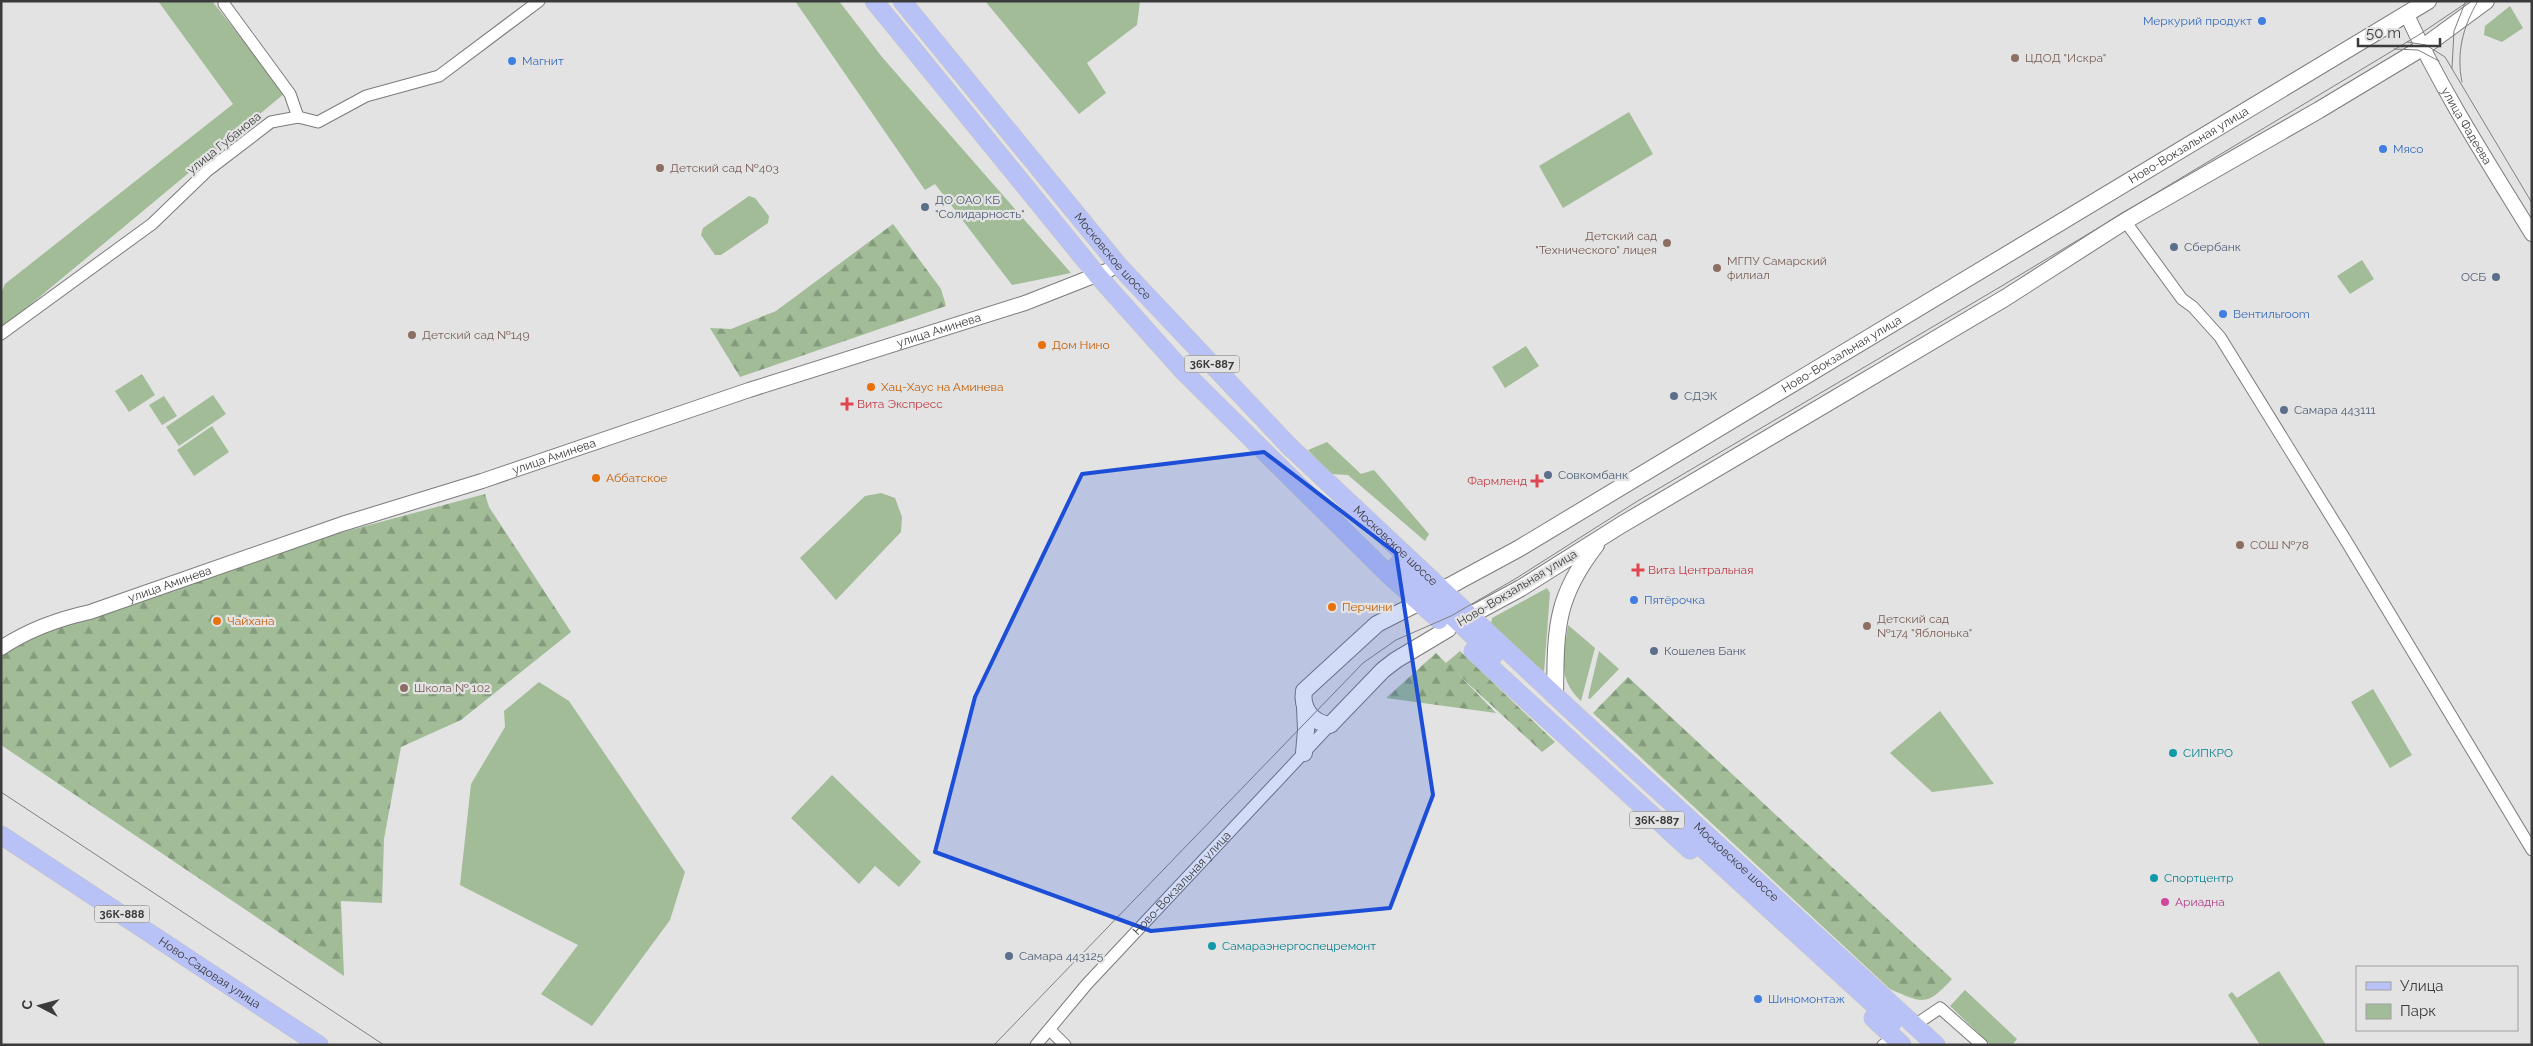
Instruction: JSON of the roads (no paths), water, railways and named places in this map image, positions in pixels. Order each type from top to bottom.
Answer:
[{"type":"main road","name":"Московское шоссе","points":[[874,1],[1104,273],[1282,453],[1430,596],[1900,1037],[1920,1045]]},
{"type":"main road","name":"Московское шоссе","points":[[888,1],[1104,273]]},
{"type":"main road","name":"Московское шоссе","points":[[902,1],[1119,266],[1430,596]]},
{"type":"main road","name":"Ново-Вокзальная улица","points":[[1304,752],[1306,730],[1304,691],[1377,624],[1518,549],[2428,1]]},
{"type":"main road","name":"Ново-Вокзальная улица","points":[[1330,725],[1383,670],[1458,622],[1521,588],[1601,538],[2005,298],[2126,221],[2320,110],[2422,48],[2486,1]]},
{"type":"main road","points":[[1555,703],[1556,653],[1563,601],[1572,579],[1601,538]]},
{"type":"main road","name":"Московское шоссе","points":[[1458,622],[1555,703],[1818,955],[1900,1037],[1936,1045]]},
{"type":"main road","points":[[1305,707],[1316,720],[1330,725]]},
{"type":"main road","name":"Ново-Садовая улица","points":[[1,835],[318,1045]]},
{"type":"street","name":"улица Губанова","points":[[1,334],[152,224],[207,171],[271,122],[283,118],[298,117],[318,122],[366,96],[439,76],[539,1]]},
{"type":"street","points":[[223,2],[290,94],[298,117]]},
{"type":"street","name":"улица Фадеева","points":[[2407,15],[2422,48],[2532,234]]},
{"type":"street","points":[[2126,221],[2182,299],[2193,307],[2220,338],[2358,560],[2532,850]]},
{"type":"street","name":"улица Аминева","points":[[1,648],[22,634],[67,617],[90,612],[342,524],[489,478],[748,390],[936,332],[1104,273]]},
{"type":"street","name":"Ново-Вокзальная улица","points":[[1036,1045],[1087,984],[1330,725]]},
{"type":"street","points":[[1900,1037],[1940,1008],[1982,1045]]},
{"type":"street","points":[[1050,1030],[1065,1045]]},
{"type":"tram line","points":[[994,1045],[1363,663],[1396,640],[1451,616],[1515,579],[1636,502],[2000,287],[2417,36],[2469,1]]},
{"type":"tram line","points":[[2462,82],[2460,50],[2468,20],[2478,1]]},
{"type":"tram line","points":[[2452,68],[2454,31],[2465,3]]},
{"type":"tram line","points":[[2407,42],[2426,45],[2445,57],[2532,203]]},
{"type":"tram line","points":[[2394,49],[2418,50],[2439,61]]},
{"type":"tram line","points":[[1,792],[384,1045]]},
{"type":"place","name":"Меркурий продукт","points":[[2262,21]]},
{"type":"place","name":"ЦДОД \"Искра\"","points":[[2015,58]]},
{"type":"place","name":"Магнит","points":[[512,61]]},
{"type":"place","name":"Мясо","points":[[2383,149]]},
{"type":"place","name":"Детский сад №403","points":[[660,168]]},
{"type":"place","name":"ДО ОАО КБ \"Солидарность\"","points":[[925,207]]},
{"type":"place","name":"Детский сад \"Технического\" лицея","points":[[1667,243]]},
{"type":"place","name":"Сбербанк","points":[[2174,247]]},
{"type":"place","name":"МГПУ Самарский филиал","points":[[1717,268]]},
{"type":"place","name":"ОСБ","points":[[2496,277]]},
{"type":"place","name":"Вентильroom","points":[[2223,314]]},
{"type":"place","name":"Детский сад №149","points":[[412,335]]},
{"type":"place","name":"Дом Нино","points":[[1042,345]]},
{"type":"place","name":"Хац-Хаус на Аминева","points":[[871,387]]},
{"type":"place","name":"СДЭК","points":[[1674,396]]},
{"type":"place","name":"Вита Экспресс","points":[[847,404]]},
{"type":"place","name":"Самара 443111","points":[[2284,410]]},
{"type":"place","name":"Совкомбанк","points":[[1548,475]]},
{"type":"place","name":"Аббатское","points":[[596,478]]},
{"type":"place","name":"Фармленд","points":[[1537,481]]},
{"type":"place","name":"СОШ №78","points":[[2240,545]]},
{"type":"place","name":"Вита Центральная","points":[[1638,570]]},
{"type":"place","name":"Пятёрочка","points":[[1634,600]]},
{"type":"place","name":"Перчини","points":[[1332,607]]},
{"type":"place","name":"Чайхана","points":[[217,621]]},
{"type":"place","name":"Детский сад №174 \"Яблонька\"","points":[[1867,626]]},
{"type":"place","name":"Кошелев Банк","points":[[1654,651]]},
{"type":"place","name":"Школа № 102","points":[[404,688]]},
{"type":"place","name":"СИПКРО","points":[[2173,753]]},
{"type":"place","name":"Спортцентр","points":[[2154,878]]},
{"type":"place","name":"Ариадна","points":[[2165,902]]},
{"type":"place","name":"Самараэнергоспецремонт","points":[[1212,946]]},
{"type":"place","name":"Самара 443125","points":[[1009,956]]},
{"type":"place","name":"Шиномонтаж","points":[[1758,999]]}]
